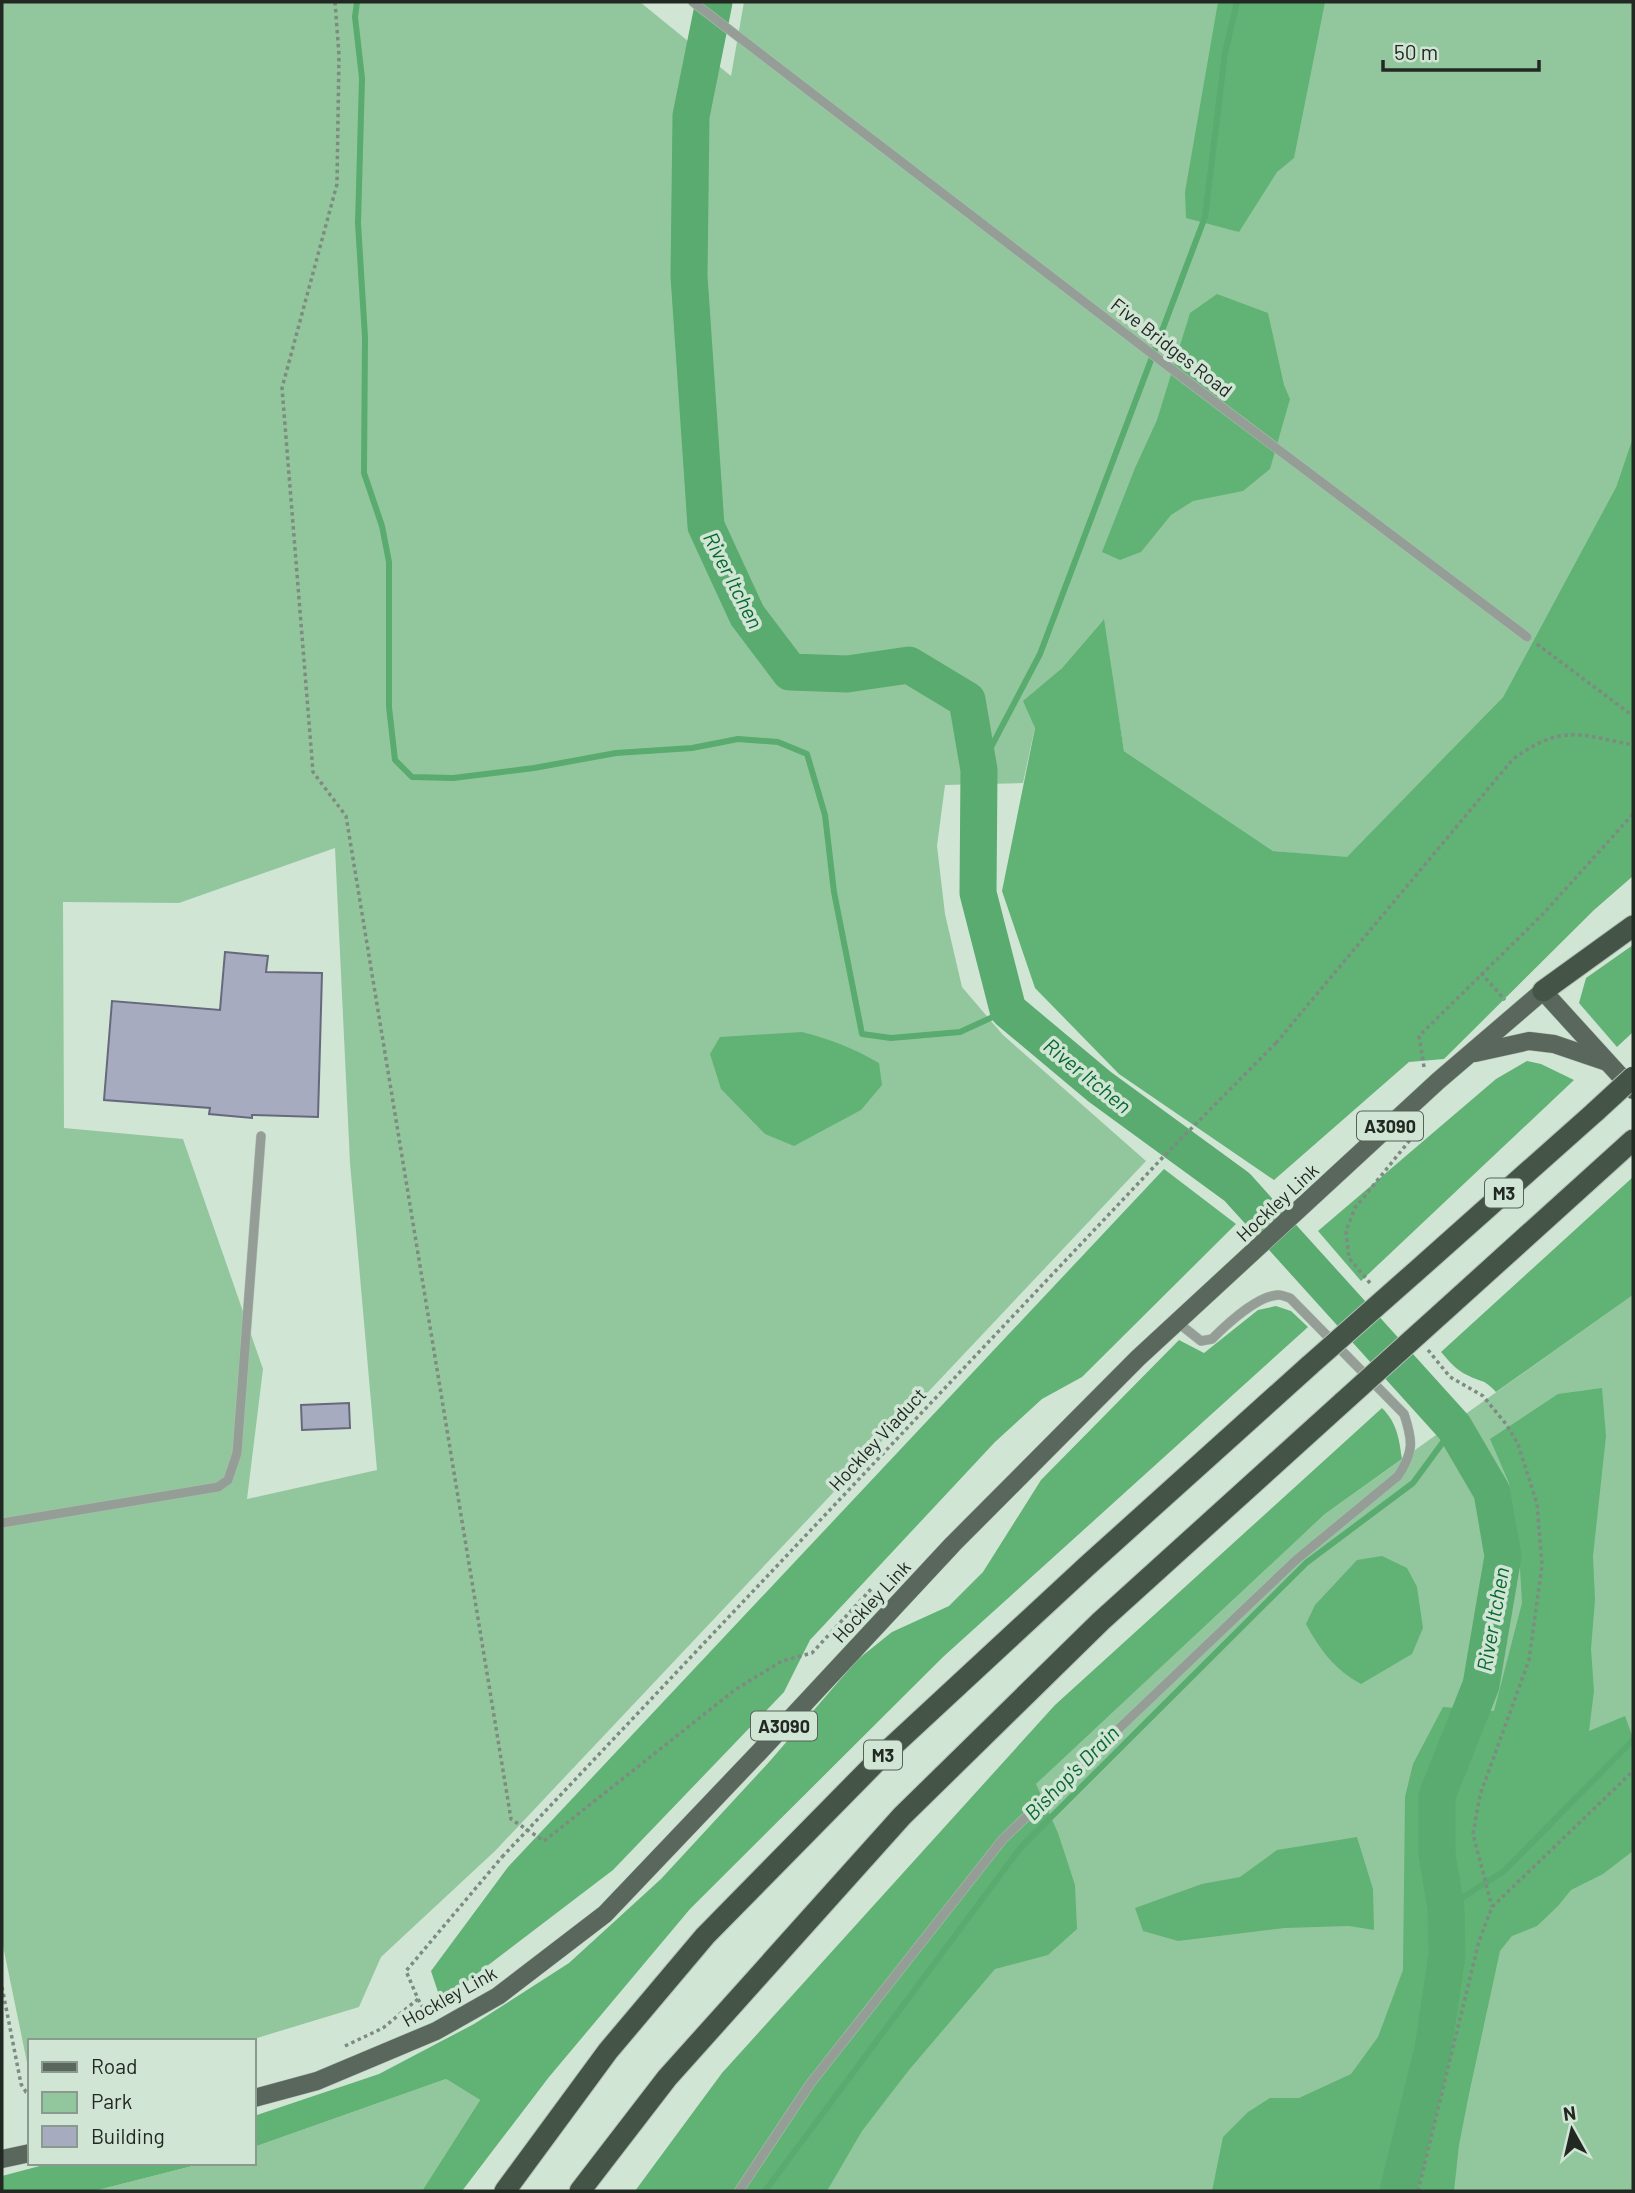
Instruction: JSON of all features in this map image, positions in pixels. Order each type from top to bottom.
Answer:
[{"type":"highway","points":[[1543,991],[1633,926]]},
{"type":"highway","name":"M3","points":[[505,2191],[608,2051],[705,1936],[883,1755],[1087,1566],[1633,1077]]},
{"type":"highway","name":"M3","points":[[580,2191],[667,2078],[902,1816],[1101,1621],[1628,1144]]},
{"type":"main road","name":"Hockley Link","points":[[256,2097],[317,2081],[436,2031],[498,1996],[605,1914],[953,1544],[1177,1322],[1438,1081],[1543,991]]},
{"type":"main road","points":[[1543,991],[1633,1090]]},
{"type":"main road","name":"Hockley Link","points":[[1471,1054],[1529,1041],[1554,1044],[1609,1062]]},
{"type":"main road","points":[[2,2159],[28,2153]]},
{"type":"lane","name":"Five Bridges Road","points":[[693,2],[1527,637]]},
{"type":"lane","points":[[2,1523],[218,1487],[228,1480],[237,1453],[261,1136]]},
{"type":"lane","points":[[739,2191],[810,2084],[1003,1839],[1296,1560],[1398,1476],[1410,1458],[1410,1433],[1404,1414],[1290,1298],[1279,1295],[1264,1299],[1206,1341],[1201,1341],[1177,1322]]},
{"type":"path","points":[[335,2],[339,55],[337,184],[282,388],[313,772],[346,816],[511,1819],[544,1841],[736,1689],[782,1661],[813,1654],[873,1587]]},
{"type":"path","points":[[1527,637],[1633,716]]},
{"type":"path","name":"Hockley Viaduct","points":[[334,2052],[383,2028],[418,1999],[405,1971],[502,1857],[1166,1154],[1276,1043],[1513,759],[1535,743],[1557,735],[1578,734],[1633,745]]},
{"type":"path","points":[[1424,1067],[1419,1036],[1543,914],[1633,814]]},
{"type":"path","points":[[1481,973],[1505,1001]]},
{"type":"path","points":[[1374,1288],[1349,1258],[1346,1231],[1355,1208],[1414,1135]]},
{"type":"path","points":[[1425,1347],[1450,1377],[1483,1396],[1506,1424],[1518,1444],[1536,1504],[1542,1565],[1529,1660],[1480,1794],[1474,1834],[1492,1907]]},
{"type":"path","points":[[1418,2191],[1479,1941],[1492,1907],[1633,1771]]},
{"type":"path","points":[[2,1987],[21,2084],[28,2092]]},
{"type":"green space","points":[[2,2],[640,2],[731,76],[744,2],[1633,2],[1633,437],[1616,487],[1503,697],[1347,858],[1273,851],[1124,751],[1103,620],[1062,668],[1024,701],[1035,727],[1023,783],[945,785],[937,846],[945,914],[962,987],[1003,1035],[1146,1161],[495,1851],[381,1957],[359,2007],[254,2039],[28,2039],[28,2067],[2,1941]],"holes":[[[335,848],[350,1163],[377,1470],[247,1499],[263,1369],[183,1139],[64,1128],[63,902],[179,903]]]},
{"type":"green space","points":[[1218,2],[1325,2],[1294,158],[1277,172],[1239,232],[1186,218],[1185,192]]},
{"type":"green space","points":[[1217,294],[1268,313],[1284,385],[1290,399],[1270,469],[1243,491],[1193,501],[1171,515],[1141,552],[1120,560],[1102,552],[1157,420],[1190,313]]},
{"type":"green space","points":[[1633,437],[1633,876],[1594,910],[1444,1059],[1409,1062],[1274,1180],[1119,1074],[1035,988],[1002,891],[1035,728],[1023,701],[1062,668],[1104,619],[1124,751],[1273,851],[1347,857],[1503,697],[1616,487]]},
{"type":"green space","points":[[1633,945],[1633,1032],[1617,1047],[1579,1003],[1586,978]]},
{"type":"green space","points":[[802,1032],[841,1044],[879,1063],[882,1085],[861,1110],[794,1146],[765,1134],[721,1089],[710,1054],[720,1037]]},
{"type":"green space","points":[[1527,1061],[1541,1064],[1574,1080],[1361,1281],[1318,1231],[1496,1079]]},
{"type":"green space","points":[[1164,1169],[1236,1224],[1082,1377],[1042,1399],[995,1442],[810,1640],[784,1692],[613,1870],[441,2001],[431,1971],[508,1867]]},
{"type":"green space","points":[[1633,1177],[1633,1295],[1496,1392],[1453,1365],[1441,1352]]},
{"type":"green space","points":[[1633,1295],[1633,2191],[714,2191],[997,1820],[1325,1514]]},
{"type":"green space","points":[[1276,1306],[1291,1311],[1308,1327],[943,1657],[690,1909],[549,2077],[462,2191],[422,2191],[480,2100],[446,2079],[256,2146],[256,2115],[379,2074],[474,2024],[569,1963],[661,1879],[770,1761],[857,1660],[892,1632],[949,1606],[983,1572],[1041,1480],[1179,1340],[1204,1353],[1258,1310]]},
{"type":"green space","points":[[1602,1388],[1606,1436],[1593,1556],[1595,1600],[1591,1649],[1594,1691],[1589,1731],[1625,1716],[1633,1738],[1633,1851],[1603,1874],[1571,1890],[1537,1926],[1512,1936],[1500,1951],[1459,2145],[1454,2191],[1212,2191],[1223,2137],[1248,2112],[1270,2098],[1299,2098],[1351,2074],[1378,2037],[1403,1970],[1405,1797],[1413,1764],[1443,1707],[1494,1711],[1522,1603],[1518,1535],[1509,1483],[1490,1439],[1558,1394]]},
{"type":"green space","points":[[1382,1408],[1394,1425],[1402,1459],[1325,1514],[1036,1784],[1058,1833],[1075,1885],[1077,1929],[1048,1955],[995,1969],[909,2070],[862,2131],[827,2191],[635,2191],[722,2073],[1055,1705]]},
{"type":"green space","points":[[1382,1556],[1407,1568],[1417,1587],[1423,1628],[1412,1654],[1361,1684],[1329,1658],[1306,1624],[1315,1605],[1357,1560]]},
{"type":"green space","points":[[1357,1837],[1373,1889],[1374,1930],[1349,1926],[1285,1928],[1178,1941],[1143,1931],[1135,1908],[1202,1884],[1240,1877],[1277,1850]]},
{"type":"green space","points":[[446,2079],[480,2100],[422,2191],[94,2191],[196,2165],[256,2165],[256,2146]]},
{"type":"green space","points":[[43,2165],[196,2165],[94,2191],[2,2191],[2,2176]]},
{"type":"building","points":[[225,952],[268,956],[266,972],[322,973],[318,1117],[252,1115],[252,1118],[209,1114],[210,1108],[104,1100],[112,1001],[220,1010]]},
{"type":"building","points":[[349,1403],[350,1428],[302,1430],[301,1405]]},
{"type":"waterway","points":[[357,2],[355,17],[362,78],[358,223],[365,337],[364,473],[382,526],[389,562],[389,707],[395,760],[412,777],[453,778],[534,768],[616,753],[692,748],[738,739],[778,742],[807,754],[825,815],[834,892],[862,1034],[891,1038],[960,1032],[1008,1010]]},
{"type":"waterway","name":"River Itchen","points":[[714,2],[691,116],[689,276],[706,526],[747,615],[790,672],[847,674],[909,665],[967,700],[979,770],[978,893],[1008,1010],[1100,1087],[1237,1187],[1454,1427],[1492,1492],[1503,1556],[1481,1685],[1437,1796],[1437,1855],[1446,1908],[1447,1955],[1433,2049],[1398,2191]]},
{"type":"waterway","points":[[979,770],[1040,654],[1205,217],[1225,53],[1237,2]]},
{"type":"waterway","name":"Bishop's Drain","points":[[765,2191],[1021,1847],[1306,1563],[1413,1483],[1454,1427]]},
{"type":"waterway","points":[[1446,1908],[1504,1871],[1633,1740]]}]
